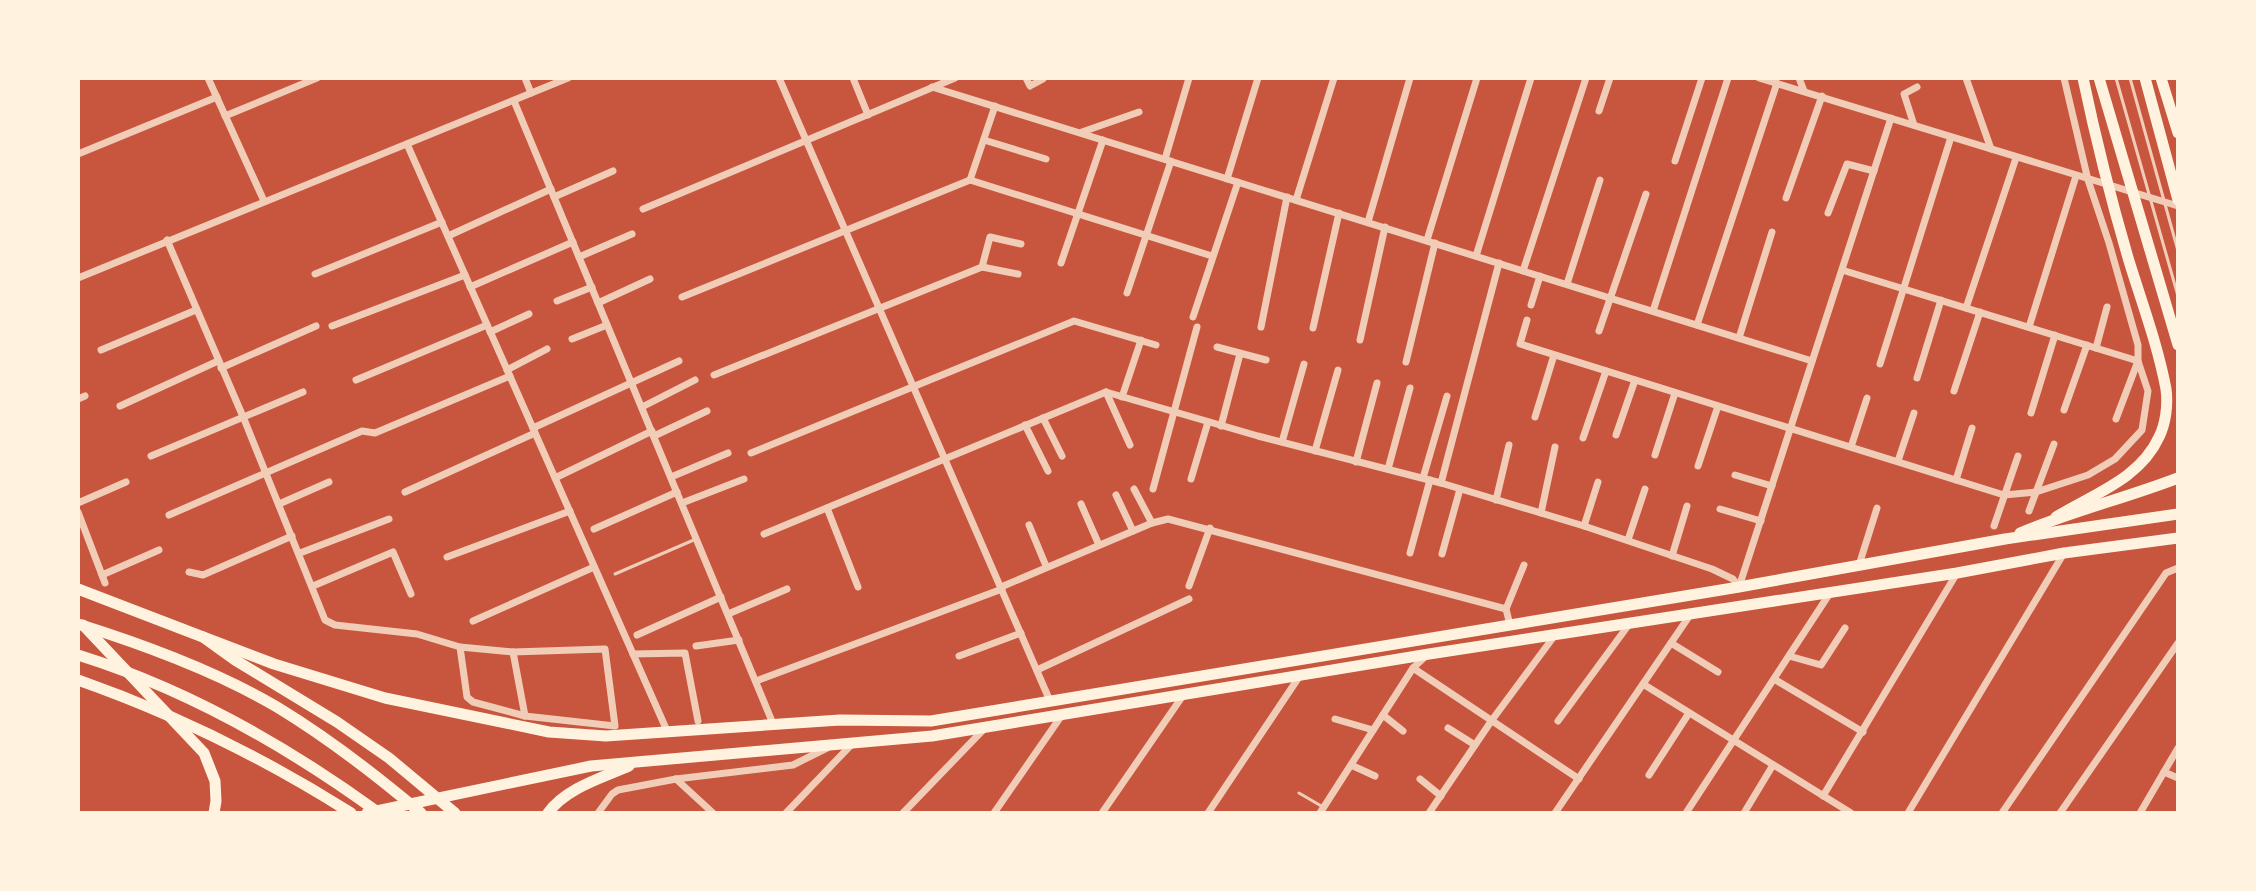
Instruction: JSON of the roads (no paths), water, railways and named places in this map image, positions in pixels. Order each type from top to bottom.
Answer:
[{"type":"main road","points":[[2005,539],[2056,517],[2133,472],[2147,458],[2159,437],[2167,406],[2154,345],[2103,171],[2083,78]]},
{"type":"main road","points":[[2099,78],[2178,345]]},
{"type":"main road","points":[[2145,78],[2178,203]]},
{"type":"main road","points":[[2161,78],[2178,133]]},
{"type":"main road","points":[[2056,517],[2101,506],[2178,478]]},
{"type":"main road","points":[[78,589],[316,678],[385,698],[549,732],[592,735],[668,733],[840,720],[931,721],[1739,587],[2005,539],[2178,514]]},
{"type":"main road","points":[[367,813],[540,775],[642,760],[932,736],[1429,654],[1957,573],[2064,553],[2178,538]]},
{"type":"main road","points":[[2146,541],[2178,546]]},
{"type":"main road","points":[[1691,613],[1692,594]]},
{"type":"main road","points":[[78,622],[197,743],[210,763],[215,781],[214,813]]},
{"type":"main road","points":[[78,622],[200,669],[276,707],[365,768],[421,813]]},
{"type":"main road","points":[[203,637],[389,758],[455,813]]},
{"type":"main road","points":[[78,655],[187,698],[261,734],[379,813]]},
{"type":"main road","points":[[78,680],[193,725],[287,772],[351,813]]},
{"type":"main road","points":[[1050,701],[1057,716]]},
{"type":"main road","points":[[548,813],[576,789],[642,760]]},
{"type":"street","points":[[208,78],[264,201]]},
{"type":"street","points":[[225,116],[317,78]]},
{"type":"street","points":[[525,78],[531,93]]},
{"type":"street","points":[[78,278],[568,78]]},
{"type":"street","points":[[779,78],[1050,701]]},
{"type":"street","points":[[853,78],[868,115]]},
{"type":"street","points":[[643,209],[953,78]]},
{"type":"street","points":[[1026,78],[1030,86],[1043,79]]},
{"type":"street","points":[[1127,293],[1147,237],[1189,78]]},
{"type":"street","points":[[1227,179],[1258,78]]},
{"type":"street","points":[[1261,327],[1292,199],[1334,78]]},
{"type":"street","points":[[1368,222],[1410,78]]},
{"type":"street","points":[[1406,362],[1431,242],[1477,78]]},
{"type":"street","points":[[1476,256],[1531,78]]},
{"type":"street","points":[[1523,271],[1586,78]]},
{"type":"street","points":[[1599,111],[1610,78]]},
{"type":"street","points":[[1675,161],[1702,78]]},
{"type":"street","points":[[1653,311],[1728,78]]},
{"type":"street","points":[[1759,78],[2092,181],[2178,203]]},
{"type":"street","points":[[1799,78],[1804,91]]},
{"type":"street","points":[[1966,78],[1991,149]]},
{"type":"street","points":[[1527,320],[1520,344],[2004,495],[2036,492],[2088,475],[2115,459],[2142,430],[2148,391],[2064,78]]},
{"type":"street","points":[[1697,325],[1777,83]]},
{"type":"street","points":[[932,87],[1812,361]]},
{"type":"street","points":[[1914,125],[1904,94],[1917,87]]},
{"type":"street","points":[[1786,198],[1822,96]]},
{"type":"street","points":[[78,154],[217,97]]},
{"type":"street","points":[[514,101],[774,726]]},
{"type":"street","points":[[970,180],[995,106]]},
{"type":"street","points":[[1080,133],[1139,112]]},
{"type":"street","points":[[1739,587],[1891,118]]},
{"type":"street","points":[[1880,364],[1951,137]]},
{"type":"street","points":[[984,140],[1046,159]]},
{"type":"street","points":[[1061,263],[1103,140]]},
{"type":"street","points":[[407,144],[668,733]]},
{"type":"street","points":[[1966,308],[2016,158]]},
{"type":"street","points":[[1828,213],[1847,164],[1874,171]]},
{"type":"street","points":[[448,236],[613,171]]},
{"type":"street","points":[[2029,327],[2076,176]]},
{"type":"street","points":[[682,297],[970,180],[1212,256]]},
{"type":"street","points":[[1567,284],[1600,180]]},
{"type":"street","points":[[1193,317],[1238,182]]},
{"type":"street","points":[[1599,331],[1646,194]]},
{"type":"street","points":[[1313,328],[1339,213]]},
{"type":"street","points":[[315,274],[442,222]]},
{"type":"street","points":[[1360,340],[1385,227]]},
{"type":"street","points":[[1739,338],[1772,232]]},
{"type":"street","points":[[579,257],[632,234]]},
{"type":"street","points":[[982,267],[990,237],[1021,244]]},
{"type":"street","points":[[167,240],[300,553],[323,616],[329,623],[417,634],[460,647],[513,652],[605,649],[615,726],[525,716],[473,702],[467,697],[460,647]]},
{"type":"street","points":[[470,287],[573,242]]},
{"type":"street","points":[[1441,483],[1499,263]]},
{"type":"street","points":[[714,375],[982,267],[1018,274]]},
{"type":"street","points":[[1842,270],[2138,361]]},
{"type":"street","points":[[332,326],[465,275]]},
{"type":"street","points":[[1531,305],[1540,276]]},
{"type":"street","points":[[598,303],[650,279]]},
{"type":"street","points":[[557,301],[592,287]]},
{"type":"street","points":[[1917,378],[1941,300]]},
{"type":"street","points":[[2064,410],[2107,307]]},
{"type":"street","points":[[101,350],[196,310]]},
{"type":"street","points":[[1954,391],[1980,312]]},
{"type":"street","points":[[356,380],[529,314]]},
{"type":"street","points":[[751,453],[1074,321],[1156,345]]},
{"type":"street","points":[[572,339],[607,325]]},
{"type":"street","points":[[120,406],[316,326]]},
{"type":"street","points":[[1153,489],[1197,327]]},
{"type":"street","points":[[2031,413],[2055,335]]},
{"type":"street","points":[[1122,397],[1141,340]]},
{"type":"street","points":[[1217,347],[1266,360]]},
{"type":"street","points":[[169,515],[362,431],[375,433],[508,373],[547,349]]},
{"type":"street","points":[[1221,426],[1240,354]]},
{"type":"street","points":[[1535,417],[1554,355]]},
{"type":"street","points":[[405,492],[679,361]]},
{"type":"street","points":[[2116,419],[2138,361]]},
{"type":"street","points":[[1282,442],[1304,364]]},
{"type":"street","points":[[1315,451],[1338,370]]},
{"type":"street","points":[[1583,438],[1606,371]]},
{"type":"street","points":[[642,407],[695,380]]},
{"type":"street","points":[[1616,435],[1635,380]]},
{"type":"street","points":[[1356,462],[1377,383]]},
{"type":"street","points":[[1388,469],[1410,388]]},
{"type":"street","points":[[151,456],[303,392]]},
{"type":"street","points":[[1106,392],[1130,445]]},
{"type":"street","points":[[764,534],[1106,392],[1221,426],[1441,483],[1584,526],[1712,569],[1733,579],[1739,587]]},
{"type":"street","points":[[1655,455],[1675,393]]},
{"type":"street","points":[[1410,553],[1447,396]]},
{"type":"street","points":[[1851,447],[1867,398]]},
{"type":"street","points":[[1698,466],[1718,406]]},
{"type":"street","points":[[555,478],[707,411]]},
{"type":"street","points":[[1898,461],[1914,413]]},
{"type":"street","points":[[1043,418],[1062,456]]},
{"type":"street","points":[[1191,479],[1208,422]]},
{"type":"street","points":[[1025,425],[1048,471]]},
{"type":"street","points":[[1956,480],[1972,428]]},
{"type":"street","points":[[2029,511],[2054,444]]},
{"type":"street","points":[[1496,500],[1509,445]]},
{"type":"street","points":[[1541,513],[1555,447]]},
{"type":"street","points":[[671,477],[728,453]]},
{"type":"street","points":[[1994,526],[2018,456]]},
{"type":"street","points":[[1735,475],[1772,486]]},
{"type":"street","points":[[682,503],[744,479]]},
{"type":"street","points":[[78,503],[126,482]]},
{"type":"street","points":[[279,504],[329,482]]},
{"type":"street","points":[[1584,526],[1598,482]]},
{"type":"street","points":[[1134,489],[1152,523]]},
{"type":"street","points":[[1442,554],[1460,489]]},
{"type":"street","points":[[1628,540],[1645,489]]},
{"type":"street","points":[[594,529],[677,492]]},
{"type":"street","points":[[1116,495],[1133,531]]},
{"type":"street","points":[[1081,504],[1099,545]]},
{"type":"street","points":[[1672,556],[1687,506]]},
{"type":"street","points":[[827,508],[858,587]]},
{"type":"street","points":[[1859,565],[1877,508]]},
{"type":"street","points":[[1720,509],[1761,521]]},
{"type":"street","points":[[447,557],[570,511]]},
{"type":"street","points":[[78,512],[104,579],[159,550]]},
{"type":"street","points":[[300,553],[389,519]]},
{"type":"street","points":[[756,681],[1001,588],[1046,566],[1168,519],[1506,609]]},
{"type":"street","points":[[1029,525],[1046,566]]},
{"type":"street","points":[[1189,586],[1210,528]]},
{"type":"street","points":[[189,572],[203,575],[292,536]]},
{"type":"street","points":[[313,586],[393,552],[411,594]]},
{"type":"street","points":[[1908,813],[2064,553]]},
{"type":"street","points":[[1510,625],[1506,609],[1524,565]]},
{"type":"street","points":[[473,621],[594,567]]},
{"type":"street","points":[[2002,813],[2166,573],[2177,568]]},
{"type":"street","points":[[1823,796],[1957,573]]},
{"type":"street","points":[[728,614],[787,589]]},
{"type":"street","points":[[1686,813],[1830,593]]},
{"type":"street","points":[[637,635],[721,597]]},
{"type":"street","points":[[1037,670],[1189,599]]},
{"type":"street","points":[[1555,813],[1691,613]]},
{"type":"street","points":[[1558,721],[1631,622]]},
{"type":"street","points":[[1789,656],[1821,665],[1845,628]]},
{"type":"street","points":[[959,656],[1021,633]]},
{"type":"street","points":[[1429,813],[1555,634]]},
{"type":"street","points":[[696,646],[739,640]]},
{"type":"street","points":[[1671,643],[1718,672]]},
{"type":"street","points":[[2060,813],[2178,643]]},
{"type":"street","points":[[513,652],[525,716]]},
{"type":"street","points":[[633,654],[682,652],[686,656],[698,721]]},
{"type":"street","points":[[1321,810],[1413,668],[1429,654]]},
{"type":"street","points":[[1413,668],[1579,779]]},
{"type":"street","points":[[1208,813],[1301,675]]},
{"type":"street","points":[[1774,679],[1863,732]]},
{"type":"street","points":[[1643,684],[1851,813]]},
{"type":"street","points":[[1102,813],[1184,694]]},
{"type":"street","points":[[1649,775],[1689,713]]},
{"type":"street","points":[[1383,715],[1403,731]]},
{"type":"street","points":[[994,813],[1057,716]]},
{"type":"street","points":[[1335,719],[1373,730]]},
{"type":"street","points":[[903,813],[986,727]]},
{"type":"street","points":[[1448,728],[1475,745]]},
{"type":"street","points":[[786,813],[853,742]]},
{"type":"street","points":[[598,813],[618,790],[676,779],[793,765],[833,745]]},
{"type":"street","points":[[2140,813],[2178,748]]},
{"type":"street","points":[[1351,765],[1375,776]]},
{"type":"street","points":[[1744,813],[1773,765]]},
{"type":"street","points":[[2164,772],[2178,778]]},
{"type":"street","points":[[676,779],[713,813]]},
{"type":"street","points":[[1420,779],[1441,796]]},
{"type":"lane","points":[[2116,78],[2178,296]]},
{"type":"lane","points":[[2130,78],[2178,251]]},
{"type":"lane","points":[[615,574],[697,539]]},
{"type":"lane","points":[[1299,793],[1321,810]]}]
